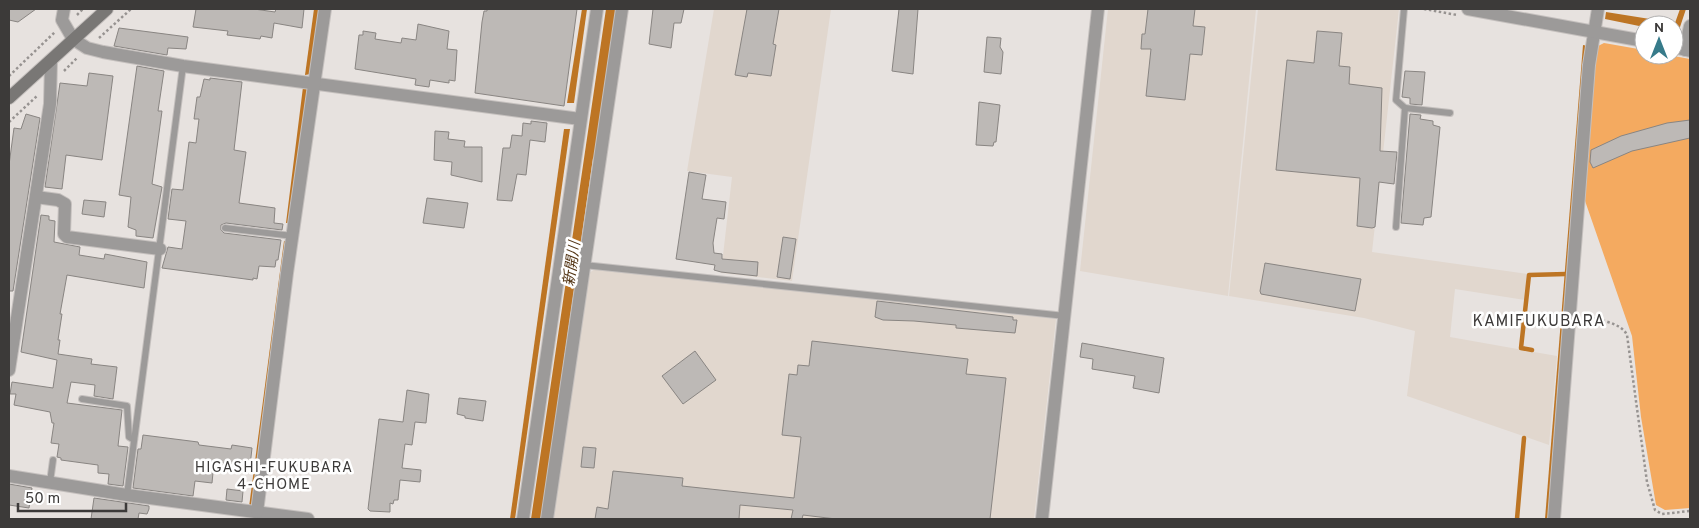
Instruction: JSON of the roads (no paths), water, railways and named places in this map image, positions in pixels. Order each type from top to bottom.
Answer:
[{"type":"main road","points":[[9,98],[107,9]]},
{"type":"street","points":[[64,9],[62,20],[73,39],[87,48],[103,52],[183,66],[580,119]]},
{"type":"street","points":[[257,512],[325,9]]},
{"type":"street","points":[[523,519],[597,9]]},
{"type":"street","points":[[547,519],[622,9]]},
{"type":"street","points":[[1044,518],[1098,9]]},
{"type":"street","points":[[1468,9],[1595,30],[1634,39]]},
{"type":"street","points":[[1554,519],[1589,65],[1598,9]]},
{"type":"street","points":[[1684,46],[1690,26]]},
{"type":"street","points":[[9,370],[50,104],[51,61]]},
{"type":"street","points":[[36,197],[58,200],[65,204],[64,230],[67,237],[160,249]]},
{"type":"street","points":[[9,476],[127,495],[308,519]]},
{"type":"lane","points":[[1404,9],[1396,100],[1405,108],[1450,113]]},
{"type":"lane","points":[[127,495],[183,66]]},
{"type":"lane","points":[[1396,227],[1405,108]]},
{"type":"lane","points":[[226,228],[293,236]]},
{"type":"lane","points":[[583,265],[1065,316]]},
{"type":"lane","points":[[82,399],[127,406],[129,437],[134,440]]},
{"type":"lane","points":[[50,482],[53,460]]},
{"type":"water","points":[[314,9],[321,9],[311,74],[305,75]]},
{"type":"water","points":[[582,9],[587,9],[574,103],[567,103]]},
{"type":"water","name":"新開川","points":[[606,9],[619,9],[597,157],[593,158],[541,519],[531,519]]},
{"type":"water","points":[[1680,9],[1686,9],[1684,15],[1678,15]]},
{"type":"water","points":[[1606,12],[1634,16],[1634,25],[1605,19]]},
{"type":"water","points":[[1583,45],[1588,46],[1550,519],[1545,519]]},
{"type":"water","points":[[303,87],[309,87],[291,223],[286,223]]},
{"type":"water","points":[[564,129],[570,129],[515,519],[510,519]]},
{"type":"water","points":[[284,241],[289,242],[252,507],[249,507]]},
{"type":"waterway","points":[[1532,350],[1521,348],[1529,275],[1566,274]]},
{"type":"waterway","points":[[1517,519],[1524,438]]},
{"type":"district","name":"KAMIFUKUBARA","points":[[1539,322]]},
{"type":"district","name":"HIGASHI-FUKUBARA 4-CHOME","points":[[274,476]]}]
